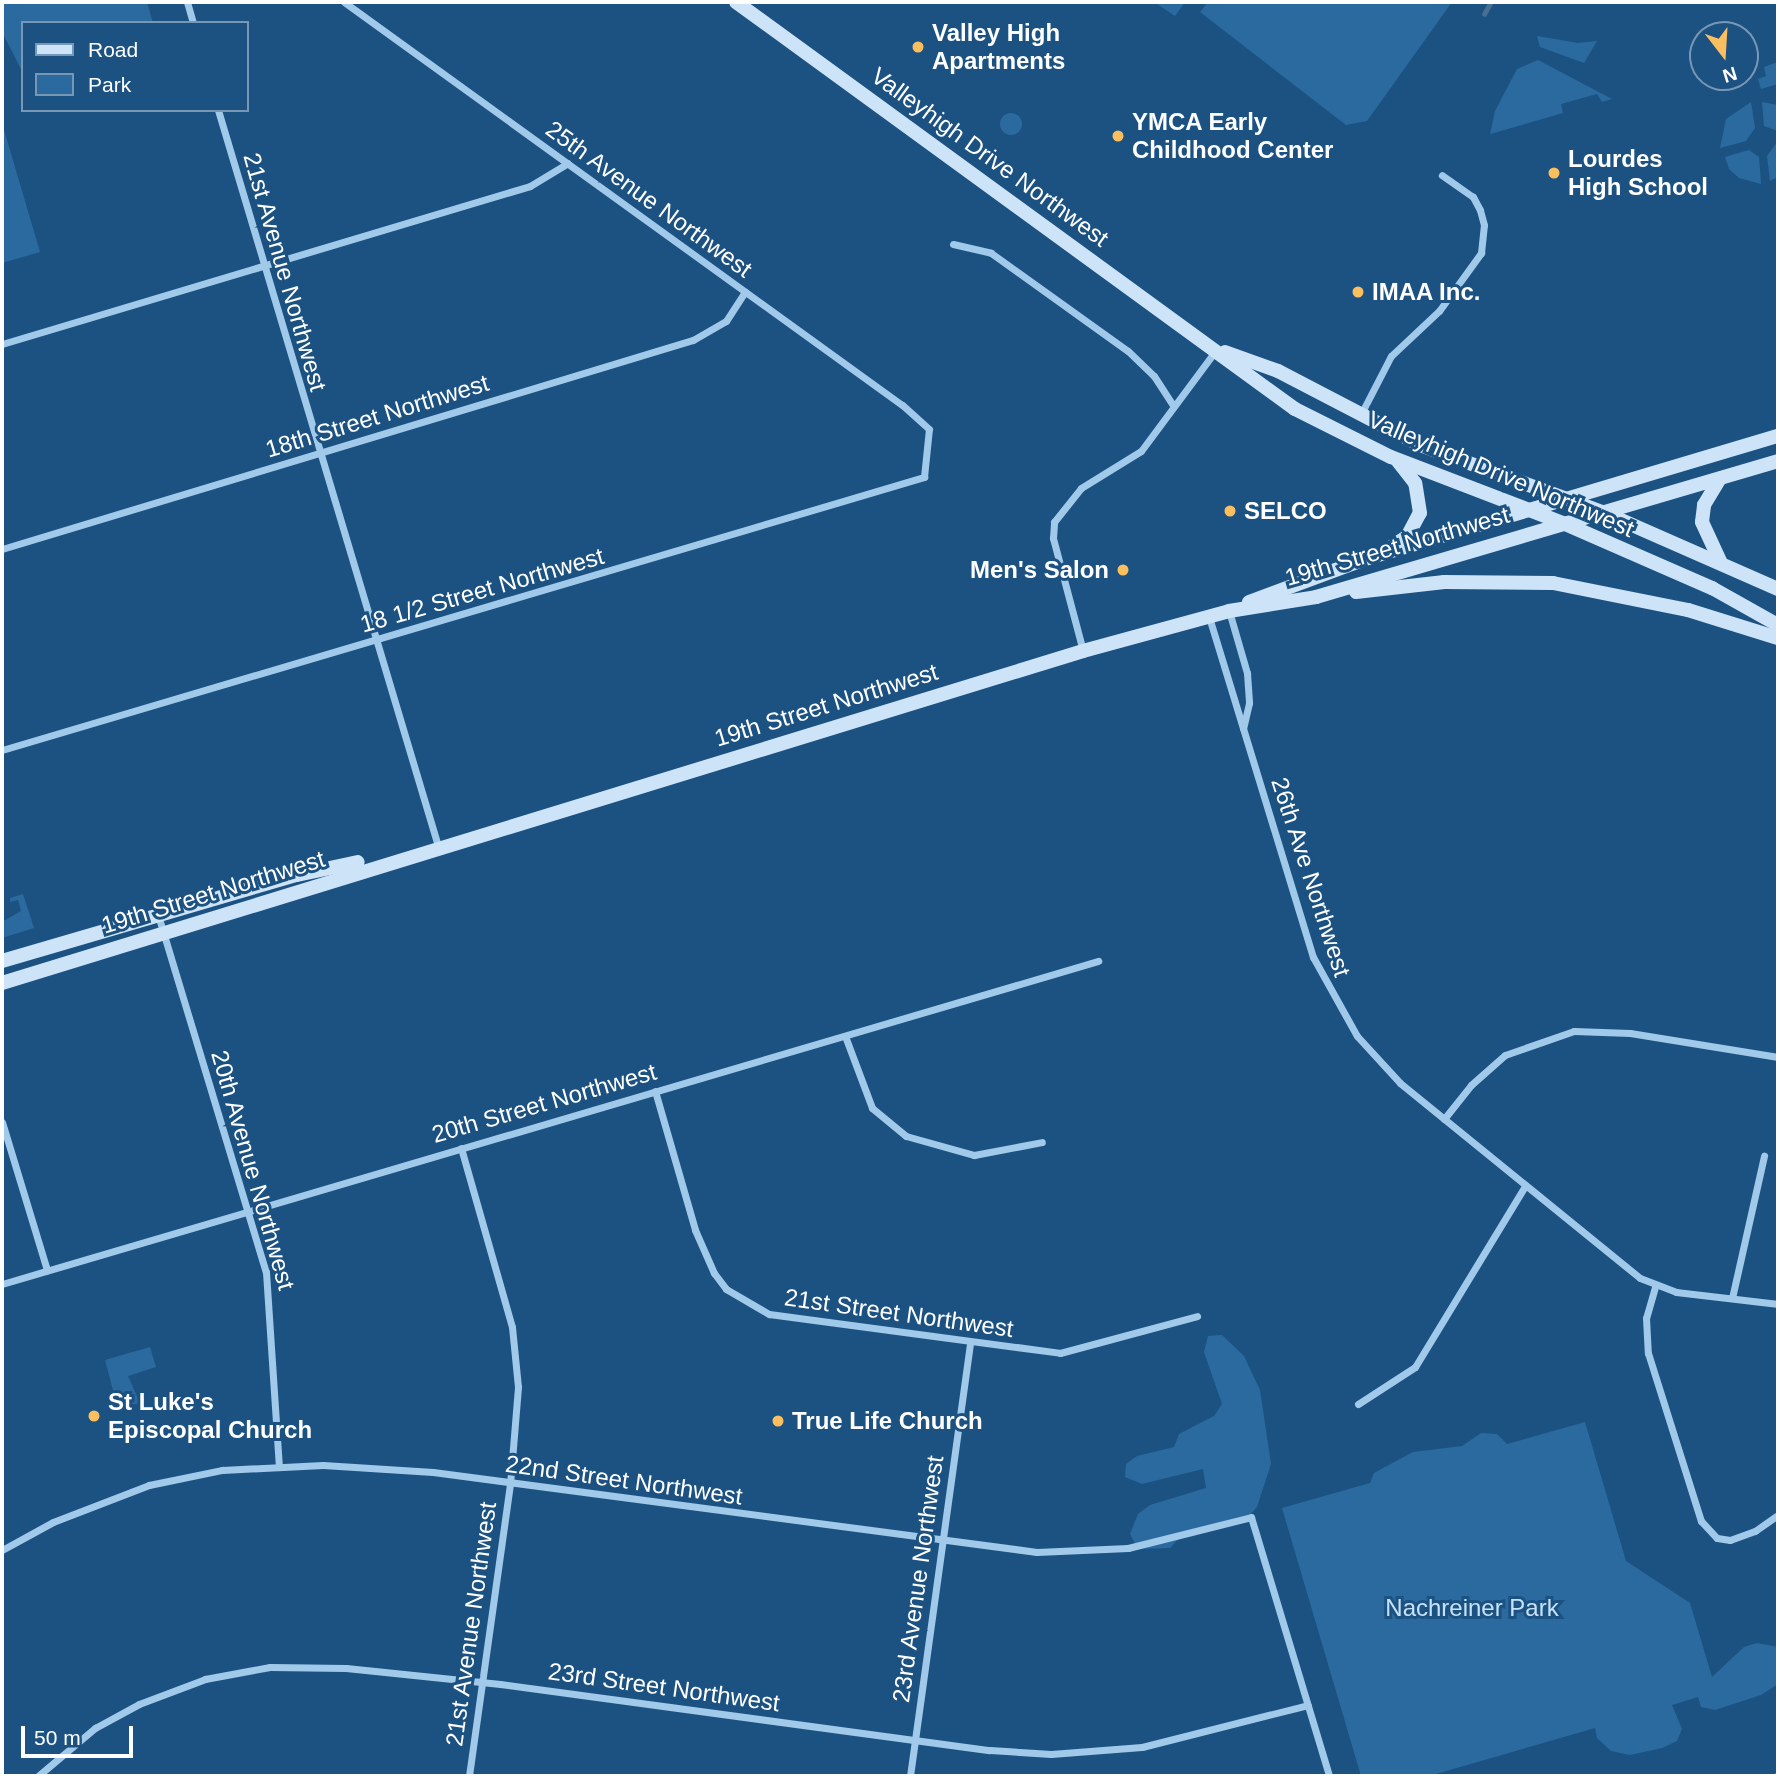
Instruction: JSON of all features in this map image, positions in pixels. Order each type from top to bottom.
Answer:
[{"type":"main road","name":"Valleyhigh Drive Northwest","points":[[736,2],[1217,350],[1251,380],[1295,409],[1391,457],[1525,512],[1563,523],[1712,588],[1778,625]]},
{"type":"main road","name":"Valleyhigh Drive Northwest","points":[[1217,350],[1278,371],[1420,445],[1605,513],[1720,561],[1778,589]]},
{"type":"main road","name":"19th Street Northwest","points":[[1229,611],[1368,558],[1778,436]]},
{"type":"main road","points":[[1368,558],[1407,537],[1420,513],[1415,483],[1391,457]]},
{"type":"main road","name":"19th Street Northwest","points":[[2,983],[438,846],[1083,651],[1229,611],[1316,597],[1778,461]]},
{"type":"main road","points":[[1720,478],[1703,505],[1702,522],[1720,561]]},
{"type":"main road","points":[[1316,597],[1444,582],[1553,583],[1675,607],[1778,638]]},
{"type":"main road","name":"19th Street Northwest","points":[[2,961],[297,875],[438,846]]},
{"type":"street","points":[[187,2],[192,21]]},
{"type":"street","name":"25th Avenue Northwest","points":[[344,2],[902,405],[929,429]]},
{"type":"street","name":"21st Avenue Northwest","points":[[219,112],[317,454],[438,846]]},
{"type":"street","points":[[2,344],[530,186],[568,163]]},
{"type":"street","points":[[1360,414],[1391,356],[1439,311],[1481,253],[1484,232],[1480,210],[1473,197],[1442,175]]},
{"type":"street","points":[[953,244],[991,253],[1128,351],[1154,376],[1173,405]]},
{"type":"street","name":"18th Street Northwest","points":[[2,549],[693,340],[726,321],[745,292]]},
{"type":"street","points":[[1083,651],[1056,551],[1054,522],[1081,488],[1141,451],[1217,350]]},
{"type":"street","name":"18 1/2 Street Northwest","points":[[2,750],[917,483],[927,469],[929,429]]},
{"type":"street","name":"26th Ave Northwest","points":[[1229,611],[1247,673],[1249,703],[1243,729]]},
{"type":"street","name":"26th Ave Northwest","points":[[1208,616],[1325,984],[1377,1060],[1525,1186],[1655,1287]]},
{"type":"street","name":"20th Avenue Northwest","points":[[158,915],[247,1209],[271,1307],[279,1466]]},
{"type":"street","name":"20th Street Northwest","points":[[2,1284],[247,1209],[1098,961]]},
{"type":"street","points":[[1444,1119],[1471,1084],[1505,1055],[1574,1031],[1630,1033],[1778,1057]]},
{"type":"street","points":[[845,1036],[872,1108],[906,1136],[952,1151],[984,1155],[1042,1142]]},
{"type":"street","name":"21st Street Northwest","points":[[655,1091],[695,1230],[726,1289],[769,1314],[970,1345],[1060,1353],[1197,1316]]},
{"type":"street","points":[[2,1122],[47,1270]]},
{"type":"street","name":"21st Avenue Northwest","points":[[461,1148],[516,1348],[517,1413],[510,1484],[469,1776]]},
{"type":"street","points":[[1732,1298],[1764,1156]]},
{"type":"street","points":[[1358,1404],[1415,1367],[1525,1186]]},
{"type":"street","points":[[1778,1304],[1655,1287],[1646,1318],[1648,1353],[1701,1521],[1717,1538],[1730,1540],[1755,1531],[1778,1515]]},
{"type":"street","name":"23rd Avenue Northwest","points":[[910,1776],[970,1345]]},
{"type":"street","name":"22nd Street Northwest","points":[[2,1550],[52,1522],[149,1485],[222,1471],[279,1466],[385,1468],[944,1542],[1078,1553],[1152,1544],[1251,1517],[1308,1705]]},
{"type":"street","name":"23rd Street Northwest","points":[[38,1776],[81,1739],[119,1714],[171,1690],[242,1671],[323,1667],[482,1683],[1023,1752],[1114,1751],[1190,1737],[1308,1705]]},
{"type":"street","points":[[1308,1705],[1329,1776]]},
{"type":"green space","points":[[2,2],[147,2],[152,21],[21,21],[21,69],[2,32]]},
{"type":"green space","points":[[1154,2],[1185,2],[1175,16]]},
{"type":"green space","points":[[1208,2],[1452,2],[1367,121],[1346,125],[1200,12]]},
{"type":"green space","points":[[1537,36],[1578,43],[1597,41],[1584,63],[1540,47]]},
{"type":"green space","points":[[1538,60],[1612,99],[1602,102],[1597,94],[1561,104],[1563,113],[1490,134],[1495,111],[1517,69]]},
{"type":"green space","points":[[1778,62],[1778,84],[1761,89],[1759,79],[1766,76],[1764,67]]},
{"type":"green space","points":[[1751,102],[1755,128],[1746,141],[1720,148],[1726,119]]},
{"type":"green space","points":[[1762,102],[1778,105],[1778,131],[1764,126]]},
{"type":"green space","points":[[1007,113],[1015,113],[1022,120],[1022,128],[1015,135],[1007,135],[1000,128],[1000,120]]},
{"type":"green space","points":[[2,123],[40,252],[2,263]]},
{"type":"green space","points":[[1778,141],[1778,177],[1770,181],[1767,156]]},
{"type":"green space","points":[[1749,150],[1759,157],[1761,184],[1739,178],[1729,169],[1725,157]]},
{"type":"green space","points":[[23,894],[34,928],[2,938],[2,922],[21,911],[18,900],[10,902],[10,898]]},
{"type":"green space","points":[[1222,1335],[1244,1356],[1260,1390],[1271,1464],[1257,1507],[1249,1516],[1185,1532],[1170,1548],[1138,1549],[1130,1534],[1138,1514],[1150,1505],[1206,1488],[1203,1469],[1142,1484],[1125,1477],[1126,1464],[1137,1456],[1174,1447],[1179,1434],[1214,1416],[1222,1404],[1204,1352],[1208,1336]]},
{"type":"green space","points":[[150,1347],[156,1367],[128,1376],[140,1403],[118,1409],[105,1360]]},
{"type":"green space","name":"Nachreiner Park","points":[[1585,1422],[1626,1561],[1690,1603],[1712,1677],[1744,1647],[1757,1643],[1778,1647],[1778,1684],[1761,1695],[1715,1710],[1701,1707],[1698,1697],[1672,1705],[1682,1729],[1677,1741],[1662,1748],[1630,1755],[1611,1751],[1597,1738],[1595,1728],[1429,1776],[1361,1776],[1282,1508],[1370,1483],[1374,1473],[1413,1452],[1462,1446],[1481,1433],[1497,1434],[1507,1444]]},
{"type":"waterway","points":[[1484,14],[1491,2]]},
{"type":"place","name":"Valley High Apartments","points":[[918,47]]},
{"type":"place","name":"YMCA Early Childhood Center","points":[[1118,136]]},
{"type":"place","name":"Lourdes High School","points":[[1554,173]]},
{"type":"place","name":"IMAA Inc.","points":[[1358,292]]},
{"type":"place","name":"SELCO","points":[[1230,511]]},
{"type":"place","name":"Men's Salon","points":[[1123,570]]},
{"type":"place","name":"St Luke's Episcopal Church","points":[[94,1416]]},
{"type":"place","name":"True Life Church","points":[[778,1421]]}]
